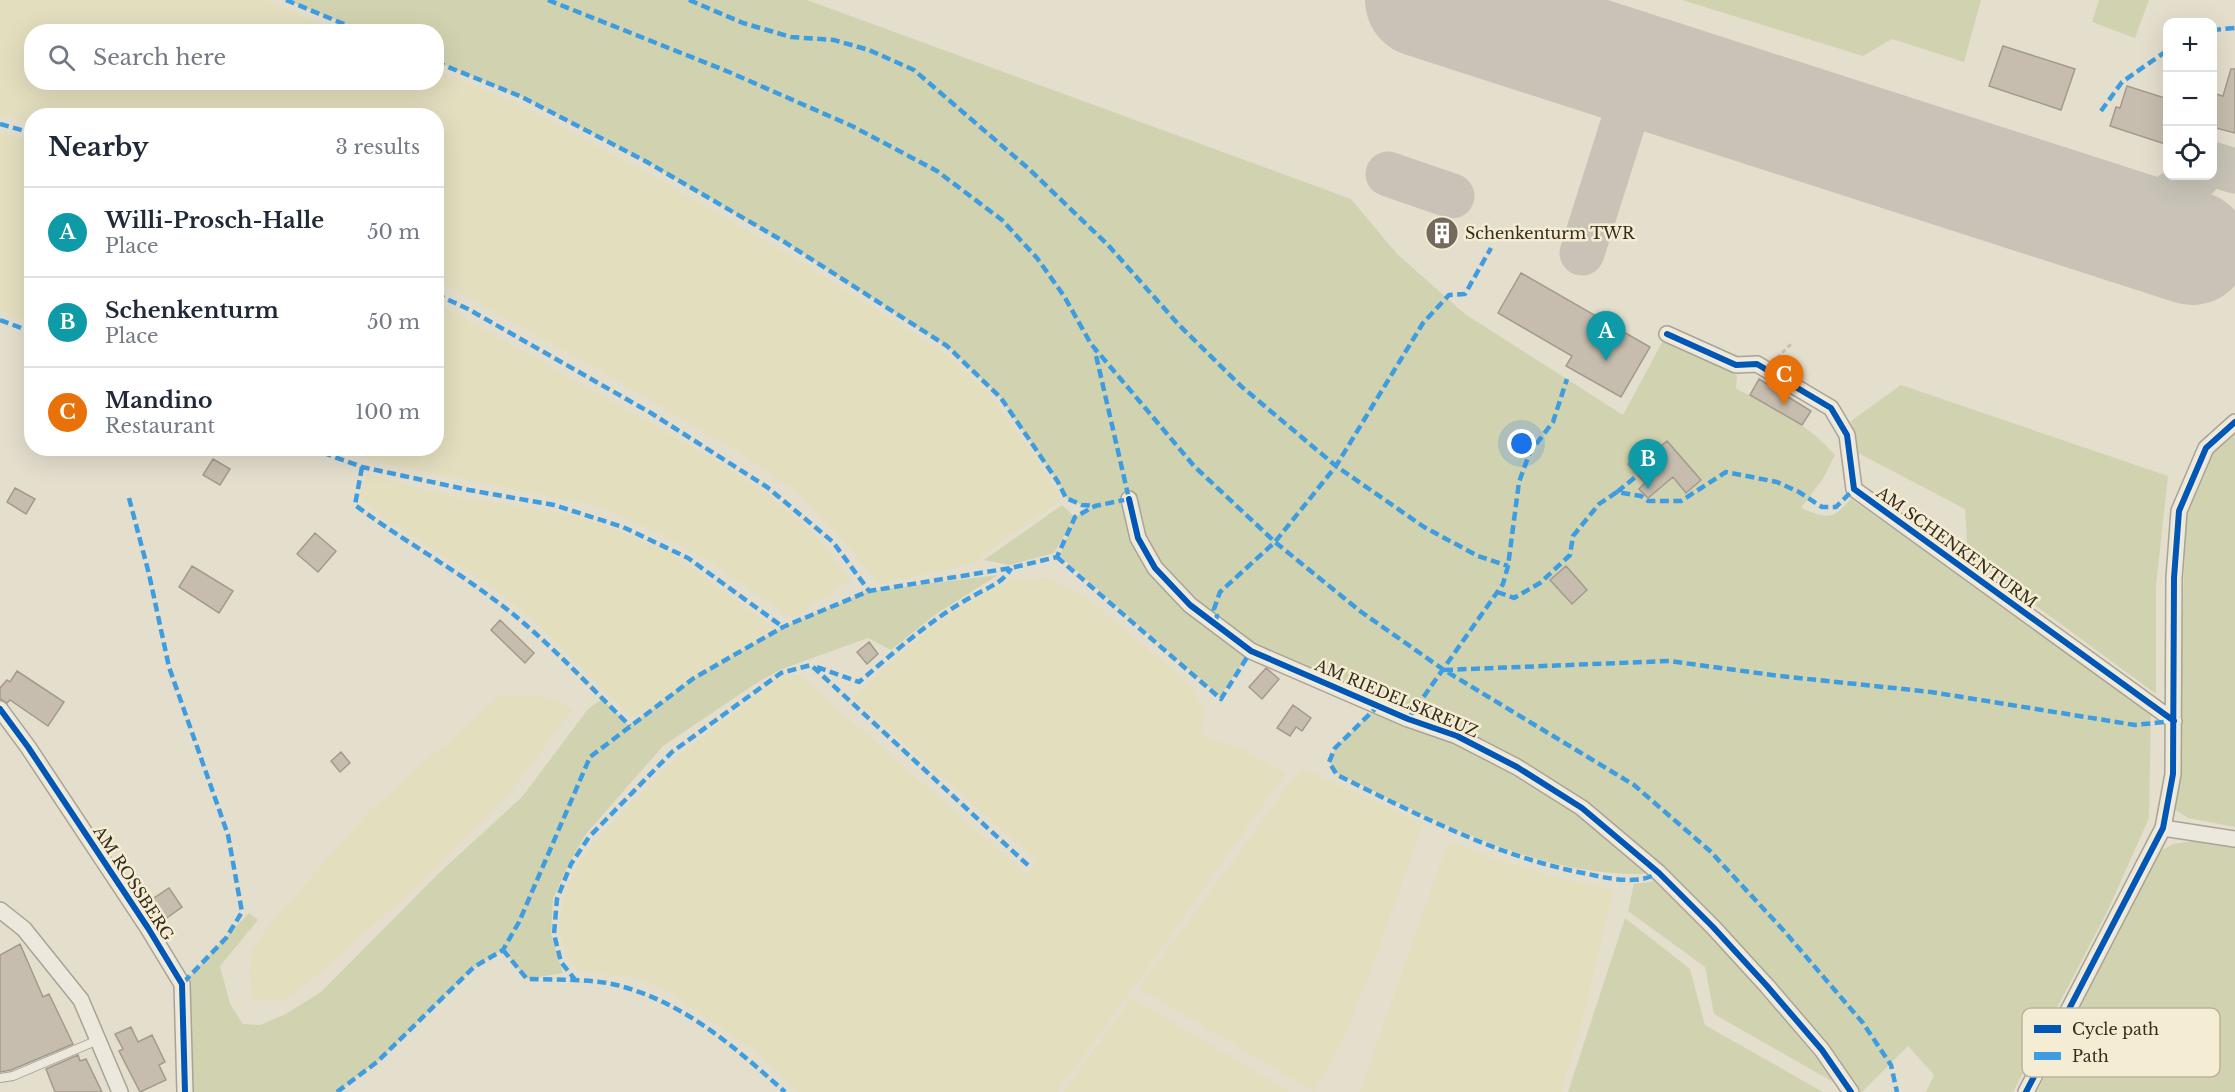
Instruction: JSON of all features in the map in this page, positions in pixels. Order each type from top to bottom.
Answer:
[{"type":"street","name":"AM SCHENKENTURM","points":[[1667,334],[1736,365],[1757,364],[1831,408],[1847,435],[1854,489],[2174,721]]},
{"type":"street","points":[[2070,1008],[2163,828],[2173,774],[2174,578],[2179,511],[2206,448],[2235,422]]},
{"type":"street","name":"AM RIEDELSKREUZ","points":[[1129,500],[1138,538],[1155,568],[1190,605],[1251,651],[1408,719],[1457,736],[1517,766],[1582,808],[1659,873],[1713,927],[1822,1050],[1851,1092]]},
{"type":"street","name":"AM ROSSBERG","points":[[0,709],[28,747],[182,984],[185,1092]]},
{"type":"street","points":[[2163,828],[2235,839]]},
{"type":"street","points":[[0,910],[24,929],[81,1000],[120,1092]]},
{"type":"street","points":[[2026,1092],[2034,1077]]},
{"type":"lane","points":[[0,1078],[13,1076],[98,1040]]},
{"type":"path","points":[[1785,349],[1791,344]]},
{"type":"shaded area","points":[[0,0],[264,0],[324,24],[24,24],[24,90],[444,90],[444,74],[519,104],[642,170],[779,249],[940,350],[986,390],[1058,492],[1060,501],[982,556],[978,563],[880,584],[796,492],[739,453],[613,378],[444,284],[444,108],[24,108],[24,120],[0,114]]},
{"type":"shaded area","points":[[0,132],[24,139],[24,320],[0,311]]},
{"type":"shaded area","points":[[444,307],[714,459],[767,494],[814,534],[851,580],[792,619],[715,565],[657,532],[597,506],[372,461],[358,456],[444,456]]},
{"type":"shaded area","points":[[367,474],[444,495],[558,512],[601,524],[669,552],[774,628],[635,718],[606,693],[551,637],[497,590],[385,519],[359,498]]},
{"type":"shaded area","points":[[1048,578],[1088,599],[1188,683],[1205,710],[1200,733],[1216,741],[1241,748],[1285,774],[1057,1092],[799,1092],[757,1053],[660,986],[630,977],[581,972],[569,961],[559,933],[563,899],[576,866],[593,843],[675,759],[781,676],[799,675],[1027,875],[1037,860],[853,699],[871,680],[950,612],[998,585],[1019,579]]},
{"type":"shaded area","points":[[501,695],[554,698],[572,710],[511,791],[429,876],[292,997],[284,1001],[252,1000],[249,972],[252,951],[268,927],[369,811]]},
{"type":"shaded area","points":[[1301,768],[1423,823],[1374,962],[1343,1039],[1314,1092],[1139,988]]},
{"type":"shaded area","points":[[1453,843],[1556,877],[1613,890],[1580,1032],[1561,1092],[1360,1092],[1447,844]]},
{"type":"shaded area","points":[[1132,998],[1290,1092],[1063,1092]]},
{"type":"green space","points":[[286,0],[807,0],[1351,199],[1397,254],[1465,314],[1623,415],[1665,337],[1720,365],[1737,376],[1736,389],[1790,417],[1825,444],[1835,455],[1824,477],[1801,508],[1828,516],[1838,512],[1851,499],[2151,708],[2149,818],[2108,910],[2057,1008],[2022,1008],[2022,1075],[2013,1092],[1926,1092],[1934,1075],[1908,1046],[1862,1092],[1840,1092],[1835,1083],[1714,1014],[1705,967],[1628,911],[1634,884],[1651,882],[1658,873],[1617,873],[1576,868],[1534,858],[1453,828],[1338,774],[1329,762],[1335,748],[1378,706],[1251,651],[1220,696],[1060,556],[1073,521],[1054,553],[1010,565],[984,560],[1062,505],[1075,517],[1094,506],[1082,505],[1066,498],[1058,482],[1001,398],[947,346],[783,241],[647,162],[522,97],[444,65],[444,24],[346,24]]},
{"type":"green space","points":[[1682,0],[1981,0],[1964,62],[1892,39],[1863,56]]},
{"type":"green space","points":[[2099,0],[2149,0],[2135,38],[2092,22]]},
{"type":"green space","points":[[1901,385],[2168,476],[2156,586],[2156,694],[1968,556],[1965,509],[1858,453],[1851,421]]},
{"type":"green space","points":[[2235,422],[2235,827],[2188,818],[2174,809],[2187,500],[2206,448]]},
{"type":"green space","points":[[998,575],[936,614],[891,650],[868,638],[782,669],[755,684],[663,746],[586,834],[568,865],[553,899],[551,935],[563,973],[527,979],[503,950],[474,967],[377,1062],[337,1092],[185,1092],[182,984],[249,913],[258,920],[220,966],[230,1004],[243,1024],[260,1025],[286,1014],[321,992],[440,872],[522,797],[588,709],[602,699],[630,726],[694,678],[783,627],[869,591]]},
{"type":"green space","points":[[2194,841],[2235,848],[2235,1092],[2037,1092],[2045,1077],[2220,1077],[2220,1008],[2079,1008],[2157,853],[2173,844]]},
{"type":"green space","points":[[1625,918],[1690,969],[1705,1025],[1823,1092],[1568,1092]]},
{"type":"building","points":[[2003,46],[2075,69],[2061,110],[1989,86]]},
{"type":"building","points":[[2231,69],[2235,69],[2235,133],[2217,128],[2217,94],[2223,96]]},
{"type":"building","points":[[2127,86],[2163,97],[2163,143],[2110,126],[2116,107],[2120,108]]},
{"type":"building","name":"Schenkenturm TWR","points":[[1440,219],[1455,226],[1446,245],[1440,247],[1429,241]]},
{"type":"building","points":[[1521,273],[1650,347],[1621,397],[1566,366],[1572,356],[1498,313]]},
{"type":"building","points":[[1759,379],[1811,411],[1802,425],[1750,395]]},
{"type":"building","points":[[1667,441],[1701,480],[1686,493],[1673,477],[1648,498],[1639,489],[1645,483],[1628,464],[1649,446],[1654,452]]},
{"type":"building","points":[[213,459],[230,469],[220,485],[203,475]]},
{"type":"building","points":[[15,488],[35,499],[26,514],[7,502]]},
{"type":"building","points":[[315,533],[336,551],[318,572],[297,554]]},
{"type":"building","points":[[192,566],[233,591],[219,613],[179,587]]},
{"type":"building","points":[[1566,566],[1587,590],[1572,604],[1550,580]]},
{"type":"building","points":[[500,620],[534,653],[525,663],[491,630]]},
{"type":"building","points":[[869,642],[878,654],[867,664],[857,652]]},
{"type":"building","points":[[1266,668],[1279,679],[1262,699],[1249,687]]},
{"type":"building","points":[[17,671],[64,702],[48,726],[10,700],[7,703],[0,699],[0,688],[7,680],[10,682]]},
{"type":"building","points":[[1293,705],[1311,718],[1302,731],[1296,727],[1290,736],[1277,728]]},
{"type":"building","points":[[341,752],[350,763],[340,772],[331,761]]},
{"type":"building","points":[[169,888],[182,907],[164,920],[151,900]]},
{"type":"building","points":[[20,944],[43,997],[49,994],[73,1044],[11,1070],[0,1072],[0,955]]},
{"type":"building","points":[[131,1027],[138,1042],[152,1035],[165,1062],[159,1065],[166,1080],[140,1092],[119,1051],[123,1049],[115,1034]]},
{"type":"building","points":[[78,1055],[80,1061],[86,1059],[102,1092],[55,1092],[46,1069]]},
{"type":"taxiway","points":[[1582,253],[1640,70]]},
{"type":"taxiway","points":[[2217,166],[2235,171]]},
{"type":"taxiway","points":[[1388,174],[1452,196]]},
{"type":"taxiway","points":[[2172,194],[2192,180]]},
{"type":"taxiway","points":[[2120,225],[2129,197]]},
{"type":"runway","points":[[1422,0],[2192,248]]},
{"type":"marked path","points":[[286,0],[344,24]]},
{"type":"marked path","points":[[548,0],[729,72],[852,126],[937,171],[1002,220],[1037,258],[1064,296],[1091,344],[1194,466],[1275,542],[1360,611],[1444,670],[1634,785],[1710,851],[1785,932],[1863,1023],[1891,1065],[1897,1092]]},
{"type":"marked path","points":[[689,0],[743,23],[791,37],[834,40],[869,50],[914,70],[1029,169],[1108,245],[1179,325],[1242,387],[1336,466],[1424,527],[1478,556],[1508,566]]},
{"type":"marked path","points":[[2217,30],[2235,28]]},
{"type":"marked path","points":[[2101,111],[2122,82],[2163,53]]},
{"type":"marked path","points":[[444,65],[522,97],[647,162],[783,241],[947,346],[1001,398],[1058,482],[1066,498],[1082,505],[1095,506]]},
{"type":"marked path","points":[[0,124],[24,131]]},
{"type":"marked path","points":[[1215,623],[1217,616],[1214,609],[1220,592],[1275,542],[1336,466],[1423,323],[1449,295],[1465,294],[1491,248]]},
{"type":"marked path","points":[[444,298],[468,309],[651,413],[767,487],[833,542],[869,591]]},
{"type":"marked path","points":[[0,320],[24,329]]},
{"type":"marked path","points":[[337,1092],[377,1062],[474,967],[503,950],[519,922],[590,757],[694,678],[783,627],[869,591],[1011,568],[1057,557],[1075,517],[1095,506],[1129,499],[1095,351]]},
{"type":"marked path","points":[[1408,719],[1503,584],[1508,566],[1519,482],[1530,452],[1553,422],[1567,379]]},
{"type":"marked path","points":[[332,456],[362,467],[554,505],[623,527],[688,558],[783,627]]},
{"type":"marked path","points":[[362,467],[355,505],[511,612],[563,659],[630,726]]},
{"type":"marked path","points":[[1497,592],[1514,598],[1540,583],[1570,555],[1573,536],[1599,504],[1617,492],[1641,496],[1648,501],[1681,501],[1726,472],[1777,482],[1799,492],[1822,507],[1836,507],[1854,489]]},
{"type":"marked path","points":[[1617,492],[1638,475]]},
{"type":"marked path","points":[[129,498],[149,574],[169,667],[228,835],[242,912],[226,938],[182,984]]},
{"type":"marked path","points":[[1057,557],[1221,699],[1251,651]]},
{"type":"marked path","points":[[817,667],[859,682],[929,624],[1000,581],[1011,568]]},
{"type":"marked path","points":[[1444,670],[1669,661],[1780,676],[1931,692],[2135,725],[2174,721]]},
{"type":"marked path","points":[[576,981],[561,962],[554,934],[557,899],[571,864],[589,837],[672,752],[781,673],[811,665],[1031,868]]},
{"type":"marked path","points":[[1379,705],[1335,748],[1329,762],[1337,775],[1457,832],[1550,866],[1627,880],[1642,879],[1659,873]]},
{"type":"marked path","points":[[503,950],[527,979],[576,980],[613,984],[669,1005],[710,1030],[785,1092]]},
{"type":"cycle path","points":[[1667,334],[1736,365],[1757,364],[1831,408],[1847,435],[1854,489],[2174,721]]},
{"type":"cycle path","points":[[2070,1008],[2163,828],[2173,774],[2174,578],[2179,511],[2206,448],[2235,422]]},
{"type":"cycle path","points":[[1129,499],[1138,538],[1155,568],[1190,605],[1251,651],[1408,719],[1457,736],[1517,767],[1582,808],[1659,873],[1713,927],[1822,1050],[1851,1092]]},
{"type":"cycle path","points":[[0,709],[28,747],[148,928],[182,984],[185,1092]]},
{"type":"cycle path","points":[[2026,1092],[2034,1077]]},
{"type":"place","name":"Schenkenturm TWR","points":[[1442,233]]},
{"type":"place","name":"Willi-Prosch-Halle","points":[[1606,361]]},
{"type":"place","name":"Mandino","points":[[1784,405]]},
{"type":"place","name":"Schenkenturm","points":[[1648,489]]}]
